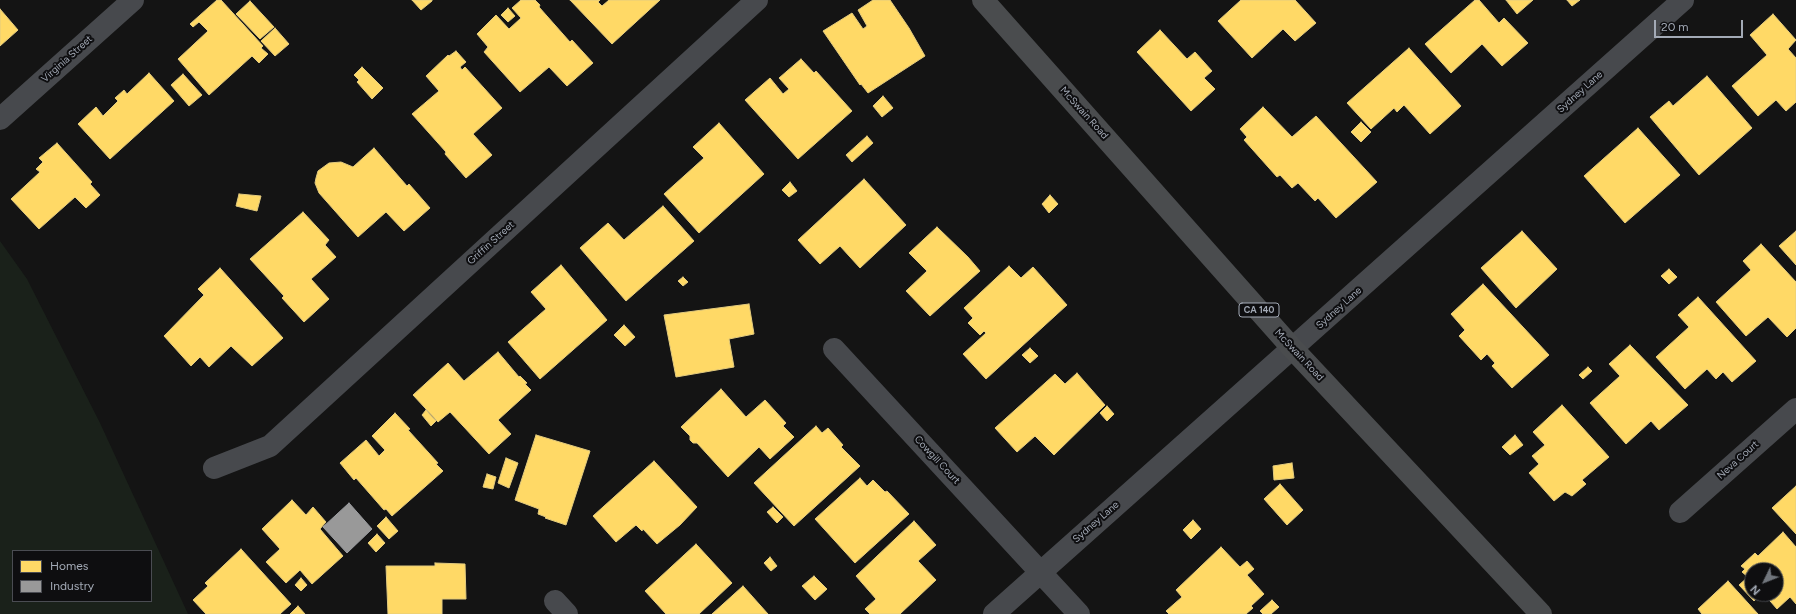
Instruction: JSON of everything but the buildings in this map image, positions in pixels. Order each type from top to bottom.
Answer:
[{"type":"main road","name":"McSwain Road","points":[[983,0],[1293,349],[1541,614]]},
{"type":"street","name":"Virginia Street","points":[[0,119],[133,0]]},
{"type":"street","name":"Griffin Street","points":[[214,468],[270,446],[757,0]]},
{"type":"street","name":"Sydney Lane","points":[[994,614],[1040,571],[1293,349],[1683,0]]},
{"type":"street","name":"Cowgill Court","points":[[834,349],[1080,614]]},
{"type":"street","name":"Neva Court","points":[[1680,512],[1796,409]]},
{"type":"shaded area","points":[[0,241],[27,279],[100,423],[188,614],[0,614]]}]
